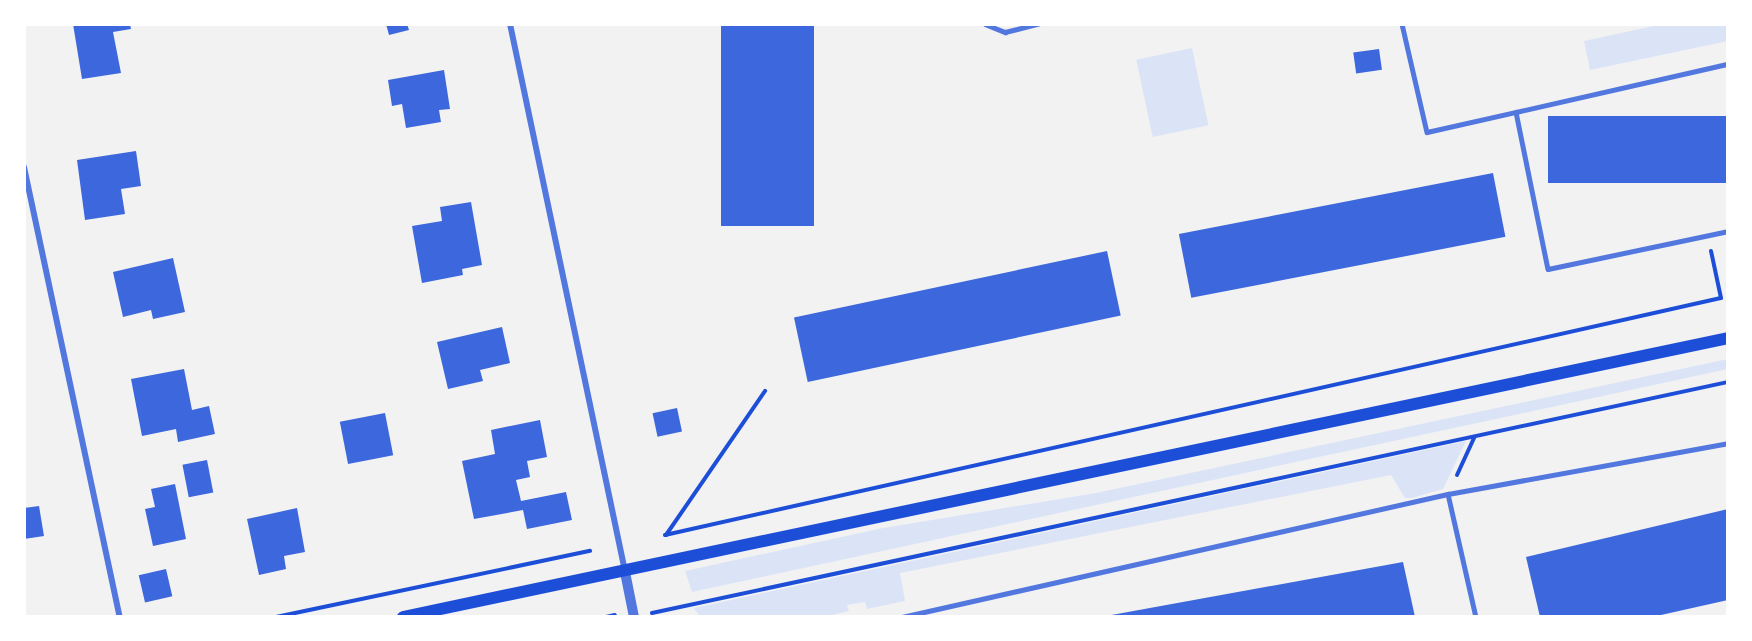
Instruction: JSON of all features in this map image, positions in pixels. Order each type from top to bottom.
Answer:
[{"type":"main road","points":[[403,617],[1728,338]]},
{"type":"street","points":[[510,24],[634,617]]},
{"type":"street","points":[[24,167],[120,617]]},
{"type":"lane","points":[[985,24],[1005,32],[1038,24]]},
{"type":"lane","points":[[1402,24],[1427,132],[1728,64]]},
{"type":"lane","points":[[1516,112],[1548,269],[1728,231]]},
{"type":"lane","points":[[902,617],[1448,494],[1728,443]]},
{"type":"lane","points":[[1448,494],[1476,617]]},
{"type":"path","points":[[765,391],[665,535],[1721,298],[1708,236]]},
{"type":"path","points":[[606,617],[634,617],[1728,382]]},
{"type":"path","points":[[1448,494],[1474,437]]},
{"type":"path","points":[[276,617],[590,551]]},
{"type":"shaded area","points":[[1663,24],[1728,24],[1728,41],[1590,70],[1584,41]]},
{"type":"shaded area","points":[[1192,48],[1208,125],[1153,137],[1136,60]]},
{"type":"shaded area","points":[[1728,359],[1728,369],[692,592],[685,571],[883,528],[1096,493]]},
{"type":"shaded area","points":[[1466,441],[1443,489],[1412,498],[1405,498],[1391,475],[900,573],[905,601],[867,609],[865,602],[847,605],[849,611],[823,617],[700,617],[694,608]]},
{"type":"building","points":[[73,24],[130,24],[131,29],[113,32],[121,73],[82,79]]},
{"type":"building","points":[[386,24],[407,24],[409,30],[389,35]]},
{"type":"building","points":[[721,24],[814,24],[814,226],[721,226]]},
{"type":"building","points":[[1379,49],[1382,70],[1356,73],[1353,53]]},
{"type":"building","points":[[444,70],[450,109],[439,110],[441,122],[406,128],[402,104],[392,106],[388,80]]},
{"type":"building","points":[[1548,116],[1728,116],[1728,183],[1548,183]]},
{"type":"building","points":[[136,151],[141,186],[121,189],[125,214],[85,220],[77,160]]},
{"type":"building","points":[[1493,173],[1505,237],[1191,298],[1179,234]]},
{"type":"building","points":[[471,202],[482,265],[462,269],[463,275],[422,283],[412,226],[442,221],[440,207]]},
{"type":"building","points":[[1107,251],[1121,316],[808,382],[794,318]]},
{"type":"building","points":[[173,258],[185,312],[153,319],[151,310],[123,317],[113,272]]},
{"type":"building","points":[[502,327],[510,363],[480,370],[483,381],[448,389],[437,342]]},
{"type":"building","points":[[184,369],[192,410],[209,406],[215,434],[178,442],[176,429],[142,436],[131,379]]},
{"type":"building","points":[[677,408],[682,431],[658,437],[653,413]]},
{"type":"building","points":[[385,413],[393,455],[348,464],[340,422]]},
{"type":"building","points":[[540,420],[547,457],[527,461],[530,477],[516,480],[521,501],[566,492],[572,520],[527,529],[523,510],[474,519],[462,461],[495,454],[491,430]]},
{"type":"building","points":[[207,460],[213,492],[189,497],[182,465]]},
{"type":"building","points":[[175,484],[186,539],[153,546],[145,509],[155,507],[151,489]]},
{"type":"building","points":[[39,506],[44,536],[24,539],[24,508]]},
{"type":"building","points":[[297,508],[305,552],[284,556],[286,569],[259,575],[247,519]]},
{"type":"building","points":[[1728,509],[1728,600],[1652,617],[1540,617],[1526,557]]},
{"type":"building","points":[[1403,562],[1415,617],[1106,616]]},
{"type":"building","points":[[166,569],[172,596],[145,603],[139,575]]}]
